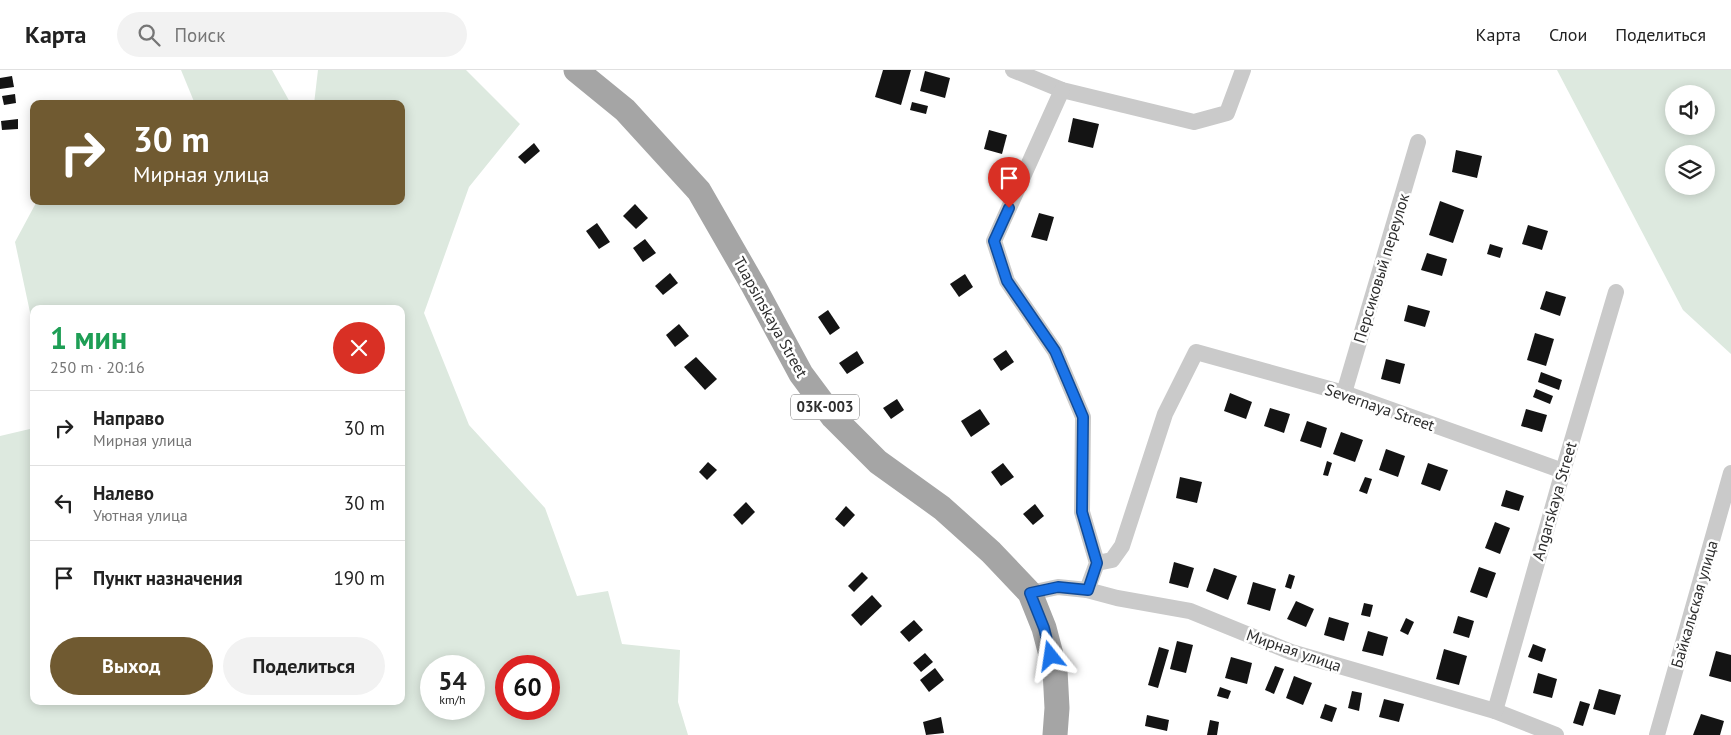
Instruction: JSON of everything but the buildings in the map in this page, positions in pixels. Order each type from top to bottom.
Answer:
[{"type":"main road","name":"Tuapsinskaya Street","points":[[576,70],[625,110],[699,191],[801,374],[833,417],[878,462],[942,508],[990,552],[1030,593],[1044,628],[1055,670],[1057,708],[1055,735]]},
{"type":"street","points":[[1013,70],[1062,90],[1194,122],[1227,113],[1243,70]]},
{"type":"street","points":[[1062,90],[994,241],[1007,281],[1055,351],[1083,417],[1082,512],[1097,563],[1088,590]]},
{"type":"street","name":"Персиковый переулок","points":[[1344,393],[1418,142]]},
{"type":"street","name":"Angarskaya Street","points":[[1495,711],[1616,292]]},
{"type":"street","name":"Severnaya Street","points":[[1097,563],[1112,560],[1122,546],[1165,414],[1196,352],[1344,393],[1563,471]]},
{"type":"street","name":"Байкальская улица","points":[[1657,735],[1731,473]]},
{"type":"street","name":"Мирная улица","points":[[1030,593],[1058,587],[1088,590],[1117,598],[1190,610],[1291,652],[1495,711],[1556,735]]},
{"type":"shaded area","points":[[181,70],[272,70],[289,100],[193,100]]},
{"type":"shaded area","points":[[318,70],[466,70],[520,124],[469,187],[424,313],[469,425],[545,508],[577,596],[608,591],[622,644],[680,650],[678,702],[688,735],[0,735],[0,436],[30,429],[30,705],[405,705],[405,305],[30,305],[30,312],[15,242],[35,205],[405,205],[405,100],[314,100]]},
{"type":"shaded area","points":[[1557,70],[1731,70],[1731,354],[1683,310]]},
{"type":"route","points":[[1009,208],[994,241],[1007,281],[1055,351],[1083,417],[1082,512],[1097,563],[1088,590],[1058,587],[1030,593],[1044,628],[1051,656]]}]
